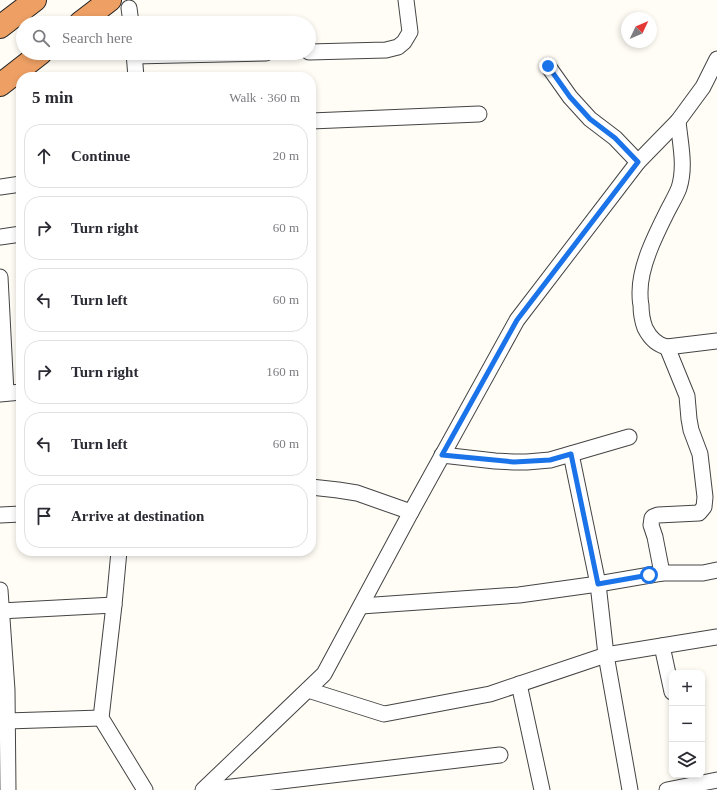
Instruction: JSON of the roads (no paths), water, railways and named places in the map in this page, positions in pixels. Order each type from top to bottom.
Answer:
[{"type":"highway","points":[[0,27],[35,0]]},
{"type":"highway","points":[[95,16],[120,4]]},
{"type":"highway","points":[[17,72],[32,60]]},
{"type":"highway","points":[[0,85],[16,73]]},
{"type":"street","points":[[316,52],[386,50],[398,47],[408,38],[410,32],[406,0]]},
{"type":"street","points":[[120,4],[127,16]]},
{"type":"street","points":[[204,790],[324,674],[442,455],[517,320],[638,162],[678,121],[703,87],[717,59]]},
{"type":"street","points":[[135,60],[136,72]]},
{"type":"street","points":[[548,66],[570,97],[590,119],[615,138],[638,162]]},
{"type":"street","points":[[316,121],[479,114]]},
{"type":"street","points":[[678,121],[682,170],[678,188],[658,230],[642,273],[640,292],[642,320],[646,330],[653,340],[660,346],[667,347],[717,341]]},
{"type":"street","points":[[0,187],[16,185]]},
{"type":"street","points":[[0,237],[16,235]]},
{"type":"street","points":[[0,277],[3,394],[16,393]]},
{"type":"street","points":[[662,573],[651,525],[652,518],[658,515],[698,513],[704,507],[705,497],[700,454],[689,419],[687,396],[667,347]]},
{"type":"street","points":[[442,455],[514,462],[550,460],[630,437]]},
{"type":"street","points":[[571,454],[598,584],[606,655],[630,790]]},
{"type":"street","points":[[316,488],[357,493],[411,512]]},
{"type":"street","points":[[0,515],[16,514]]},
{"type":"street","points":[[119,556],[101,718],[146,790]]},
{"type":"street","points":[[361,606],[519,595],[662,573],[703,573],[717,570]]},
{"type":"street","points":[[0,590],[7,690],[8,790]]},
{"type":"street","points":[[1,611],[114,605]]},
{"type":"street","points":[[308,690],[384,714],[490,694],[606,655],[717,637]]},
{"type":"street","points":[[662,646],[669,678]]},
{"type":"street","points":[[519,684],[542,790]]},
{"type":"street","points":[[7,721],[101,718]]},
{"type":"street","points":[[204,790],[500,755]]},
{"type":"street","points":[[667,790],[691,780],[717,780]]}]
